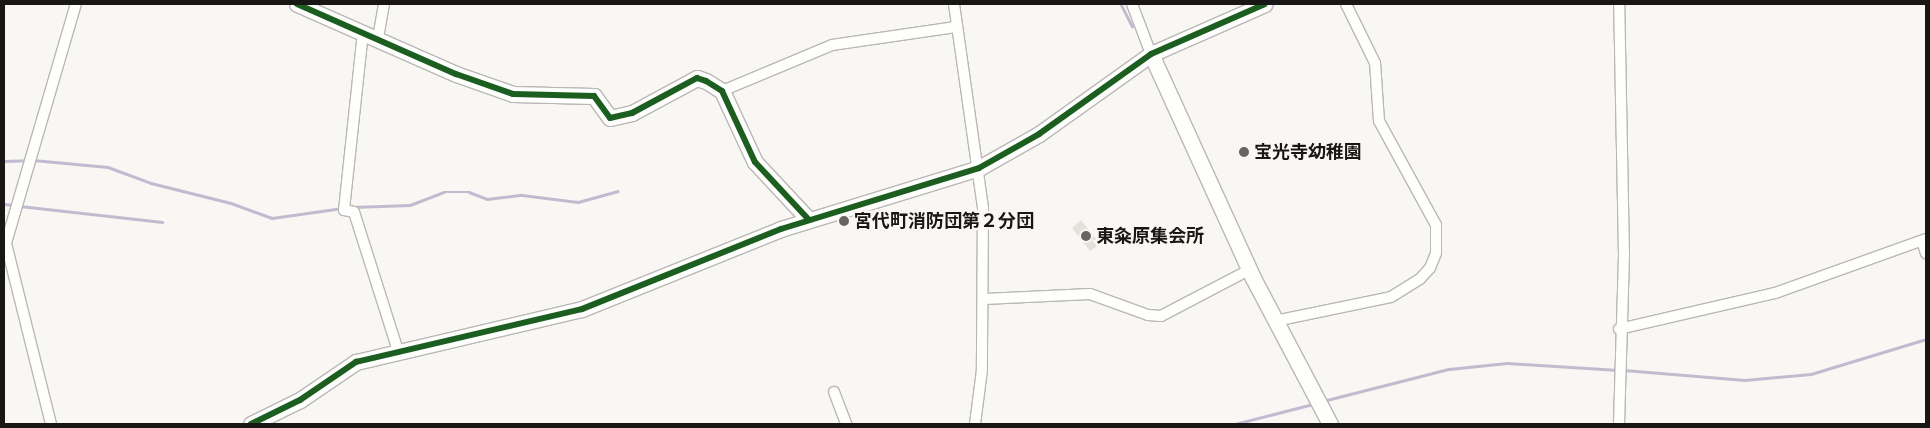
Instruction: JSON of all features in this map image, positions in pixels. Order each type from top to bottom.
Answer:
[{"type":"street","points":[[51,424],[5,239],[28,159],[60,70],[76,4]]},
{"type":"street","points":[[298,4],[456,74],[513,94],[594,96],[610,118],[626,115],[697,78],[722,91],[755,162],[808,220]]},
{"type":"street","points":[[378,38],[384,4]]},
{"type":"street","points":[[954,4],[979,168],[984,299],[981,387],[975,424]]},
{"type":"street","points":[[1132,4],[1151,54],[1249,270],[1261,281],[1275,321],[1330,424]]},
{"type":"street","points":[[251,424],[300,400],[356,362],[582,309],[808,220],[979,168],[1039,134],[1151,54],[1265,4]]},
{"type":"street","points":[[1275,321],[1391,297],[1420,279],[1430,268],[1436,253],[1436,225],[1379,121],[1375,63],[1346,4]]},
{"type":"street","points":[[1619,4],[1624,254],[1619,329],[1619,424]]},
{"type":"street","points":[[722,91],[832,46],[956,27]]},
{"type":"street","points":[[363,32],[344,210],[354,212],[398,351]]},
{"type":"street","points":[[1619,329],[1775,294],[1924,240],[1926,253]]},
{"type":"street","points":[[984,299],[1090,294],[1148,315],[1161,316],[1249,270]]},
{"type":"street","points":[[834,392],[846,424]]},
{"type":"building","name":"東粂原集会所","points":[[1081,220],[1100,244],[1090,251],[1072,228]]},
{"type":"waterway","points":[[1121,4],[1132,26]]},
{"type":"waterway","points":[[4,161],[27,160]]},
{"type":"waterway","points":[[33,160],[108,167],[151,183],[231,203],[272,218],[342,208]]},
{"type":"waterway","points":[[353,207],[410,205],[444,192],[469,192],[487,199],[522,195],[578,202],[618,191]]},
{"type":"waterway","points":[[4,204],[14,205]]},
{"type":"waterway","points":[[20,206],[162,222]]},
{"type":"waterway","points":[[1624,370],[1745,380],[1811,374],[1926,339]]},
{"type":"waterway","points":[[1323,401],[1449,369],[1507,363],[1618,370]]},
{"type":"waterway","points":[[1235,424],[1313,404]]},
{"type":"cycle path","points":[[297,4],[456,74],[513,94],[594,96],[610,118],[632,113],[697,78],[706,81],[722,91],[755,162],[809,220]]},
{"type":"cycle path","points":[[251,424],[300,400],[356,362],[582,309],[781,229],[979,168],[1039,134],[1151,54],[1265,4]]},
{"type":"place","name":"宝光寺幼稚園","points":[[1244,152]]},
{"type":"place","name":"宮代町消防団第２分団","points":[[844,221]]},
{"type":"place","name":"東粂原集会所","points":[[1086,236]]}]
